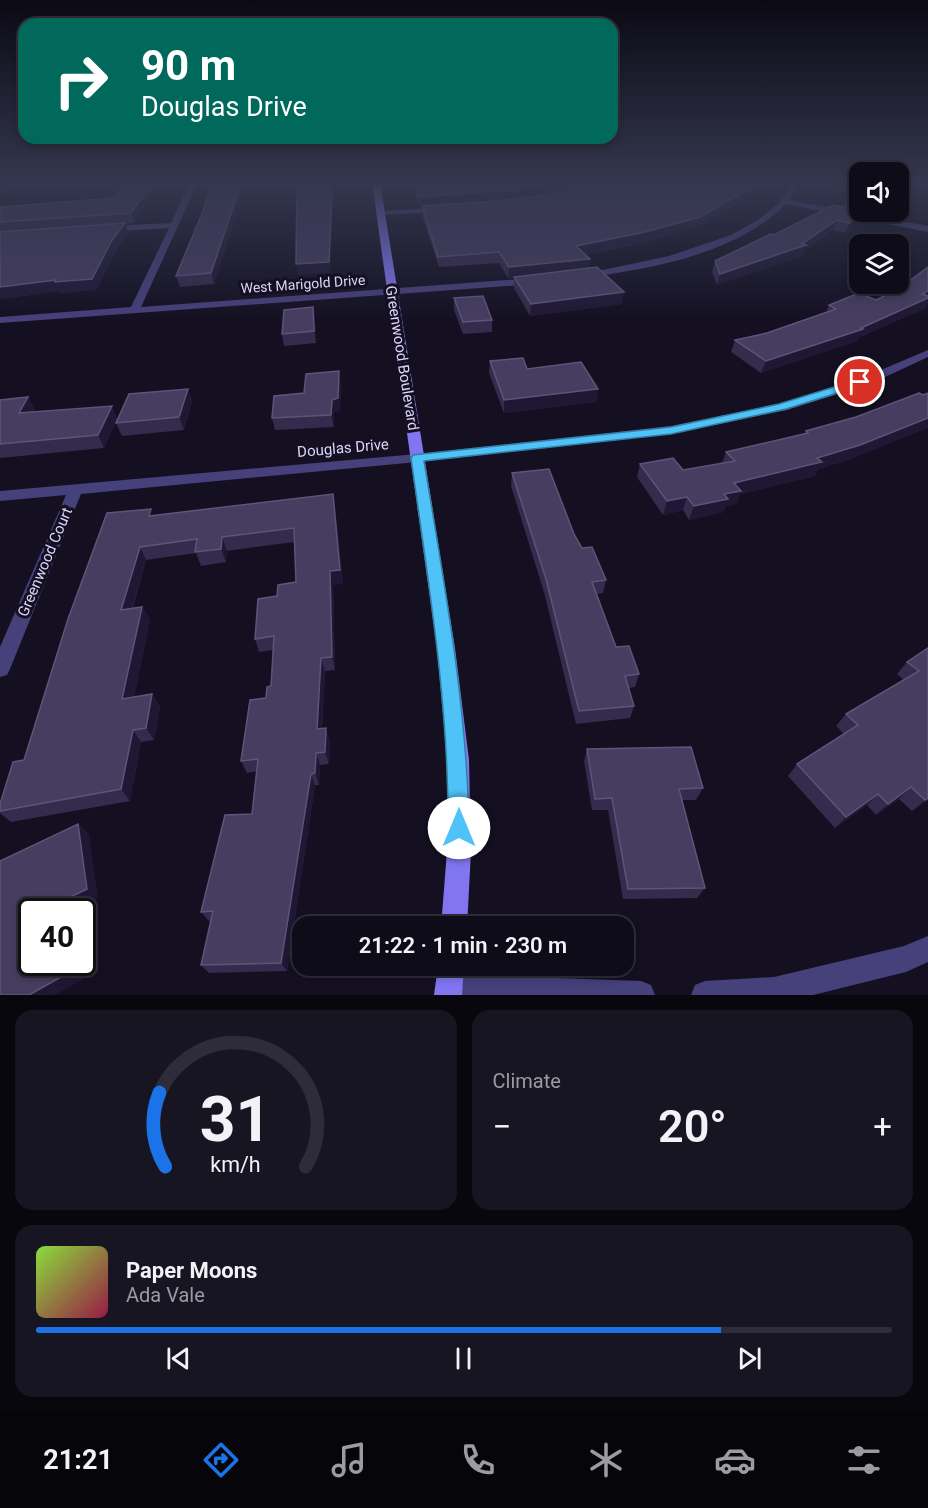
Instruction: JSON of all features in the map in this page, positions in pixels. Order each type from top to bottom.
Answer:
[{"type":"street","points":[[101,229],[111,228]]},
{"type":"street","points":[[135,309],[171,228]]},
{"type":"street","name":"Greenwood Boulevard","points":[[382,228],[446,648],[458,760],[459,851],[455,916]]},
{"type":"street","points":[[576,276],[644,265],[714,244],[747,228]]},
{"type":"street","name":"West Marigold Drive","points":[[0,320],[547,280]]},
{"type":"street","name":"Douglas Drive","points":[[0,496],[417,458],[615,438],[671,430],[782,407],[866,381],[928,353]]},
{"type":"street","name":"Greenwood Court","points":[[0,669],[76,488]]},
{"type":"street","points":[[705,995],[774,991],[906,958],[928,949]]},
{"type":"street","points":[[449,983],[641,995]]},
{"type":"building","points":[[50,228],[121,228],[112,240],[92,279],[55,282],[56,280],[0,287],[0,232]]},
{"type":"building","points":[[196,228],[226,228],[211,273],[176,276]]},
{"type":"building","points":[[296,228],[330,228],[329,262],[296,264]]},
{"type":"building","points":[[429,228],[658,228],[576,246],[590,259],[509,267],[499,252],[438,257]]},
{"type":"building","points":[[787,228],[825,228],[802,244],[806,245],[720,274],[715,261],[771,234],[774,235]]},
{"type":"building","points":[[597,267],[624,292],[531,304],[514,277]]},
{"type":"building","points":[[928,267],[928,291],[922,294],[928,298],[861,328],[863,329],[766,361],[735,340],[767,333],[836,309],[829,305],[856,294],[876,300],[888,294],[909,294],[909,281]]},
{"type":"building","points":[[483,296],[492,320],[463,322],[454,298]]},
{"type":"building","points":[[313,307],[314,331],[282,334],[284,310]]},
{"type":"building","points":[[523,358],[527,369],[581,362],[598,389],[504,400],[490,361]]},
{"type":"building","points":[[339,371],[338,398],[332,400],[331,415],[272,418],[274,396],[304,393],[306,374]]},
{"type":"building","points":[[188,389],[179,417],[116,423],[129,394]]},
{"type":"building","points":[[919,393],[923,395],[928,393],[928,418],[860,445],[817,458],[822,462],[734,483],[741,491],[724,494],[728,499],[694,506],[687,497],[667,501],[640,464],[673,458],[683,470],[735,461],[726,452],[808,433],[806,431],[856,417]]},
{"type":"building","points":[[28,397],[19,413],[112,406],[98,435],[0,444],[0,400]]},
{"type":"building","points":[[549,469],[574,534],[582,548],[592,547],[606,580],[592,582],[616,647],[629,646],[639,674],[625,676],[634,706],[579,711],[546,579],[512,473]]},
{"type":"building","points":[[333,494],[340,570],[330,571],[332,657],[321,658],[317,729],[326,728],[325,752],[316,753],[315,773],[311,774],[281,963],[201,965],[213,911],[201,912],[225,815],[252,814],[258,759],[241,761],[250,700],[266,698],[267,687],[271,686],[274,636],[255,639],[258,599],[277,596],[278,585],[296,582],[294,528],[222,537],[221,549],[195,552],[197,539],[140,547],[121,610],[142,607],[122,699],[152,694],[146,728],[133,730],[121,789],[0,811],[0,804],[13,762],[24,760],[68,619],[107,513],[151,509],[149,516]]},
{"type":"building","points":[[928,648],[928,798],[925,800],[911,787],[888,804],[878,794],[846,817],[797,764],[858,725],[846,714],[919,671],[907,662]]},
{"type":"building","points":[[691,747],[703,788],[679,789],[705,888],[628,889],[612,798],[595,799],[587,749]]},
{"type":"building","points":[[78,824],[87,889],[68,898],[18,898],[18,976],[63,976],[29,995],[0,995],[0,861]]},
{"type":"route","points":[[459,828],[458,760],[446,648],[417,458],[671,430],[782,407],[860,382]]}]
